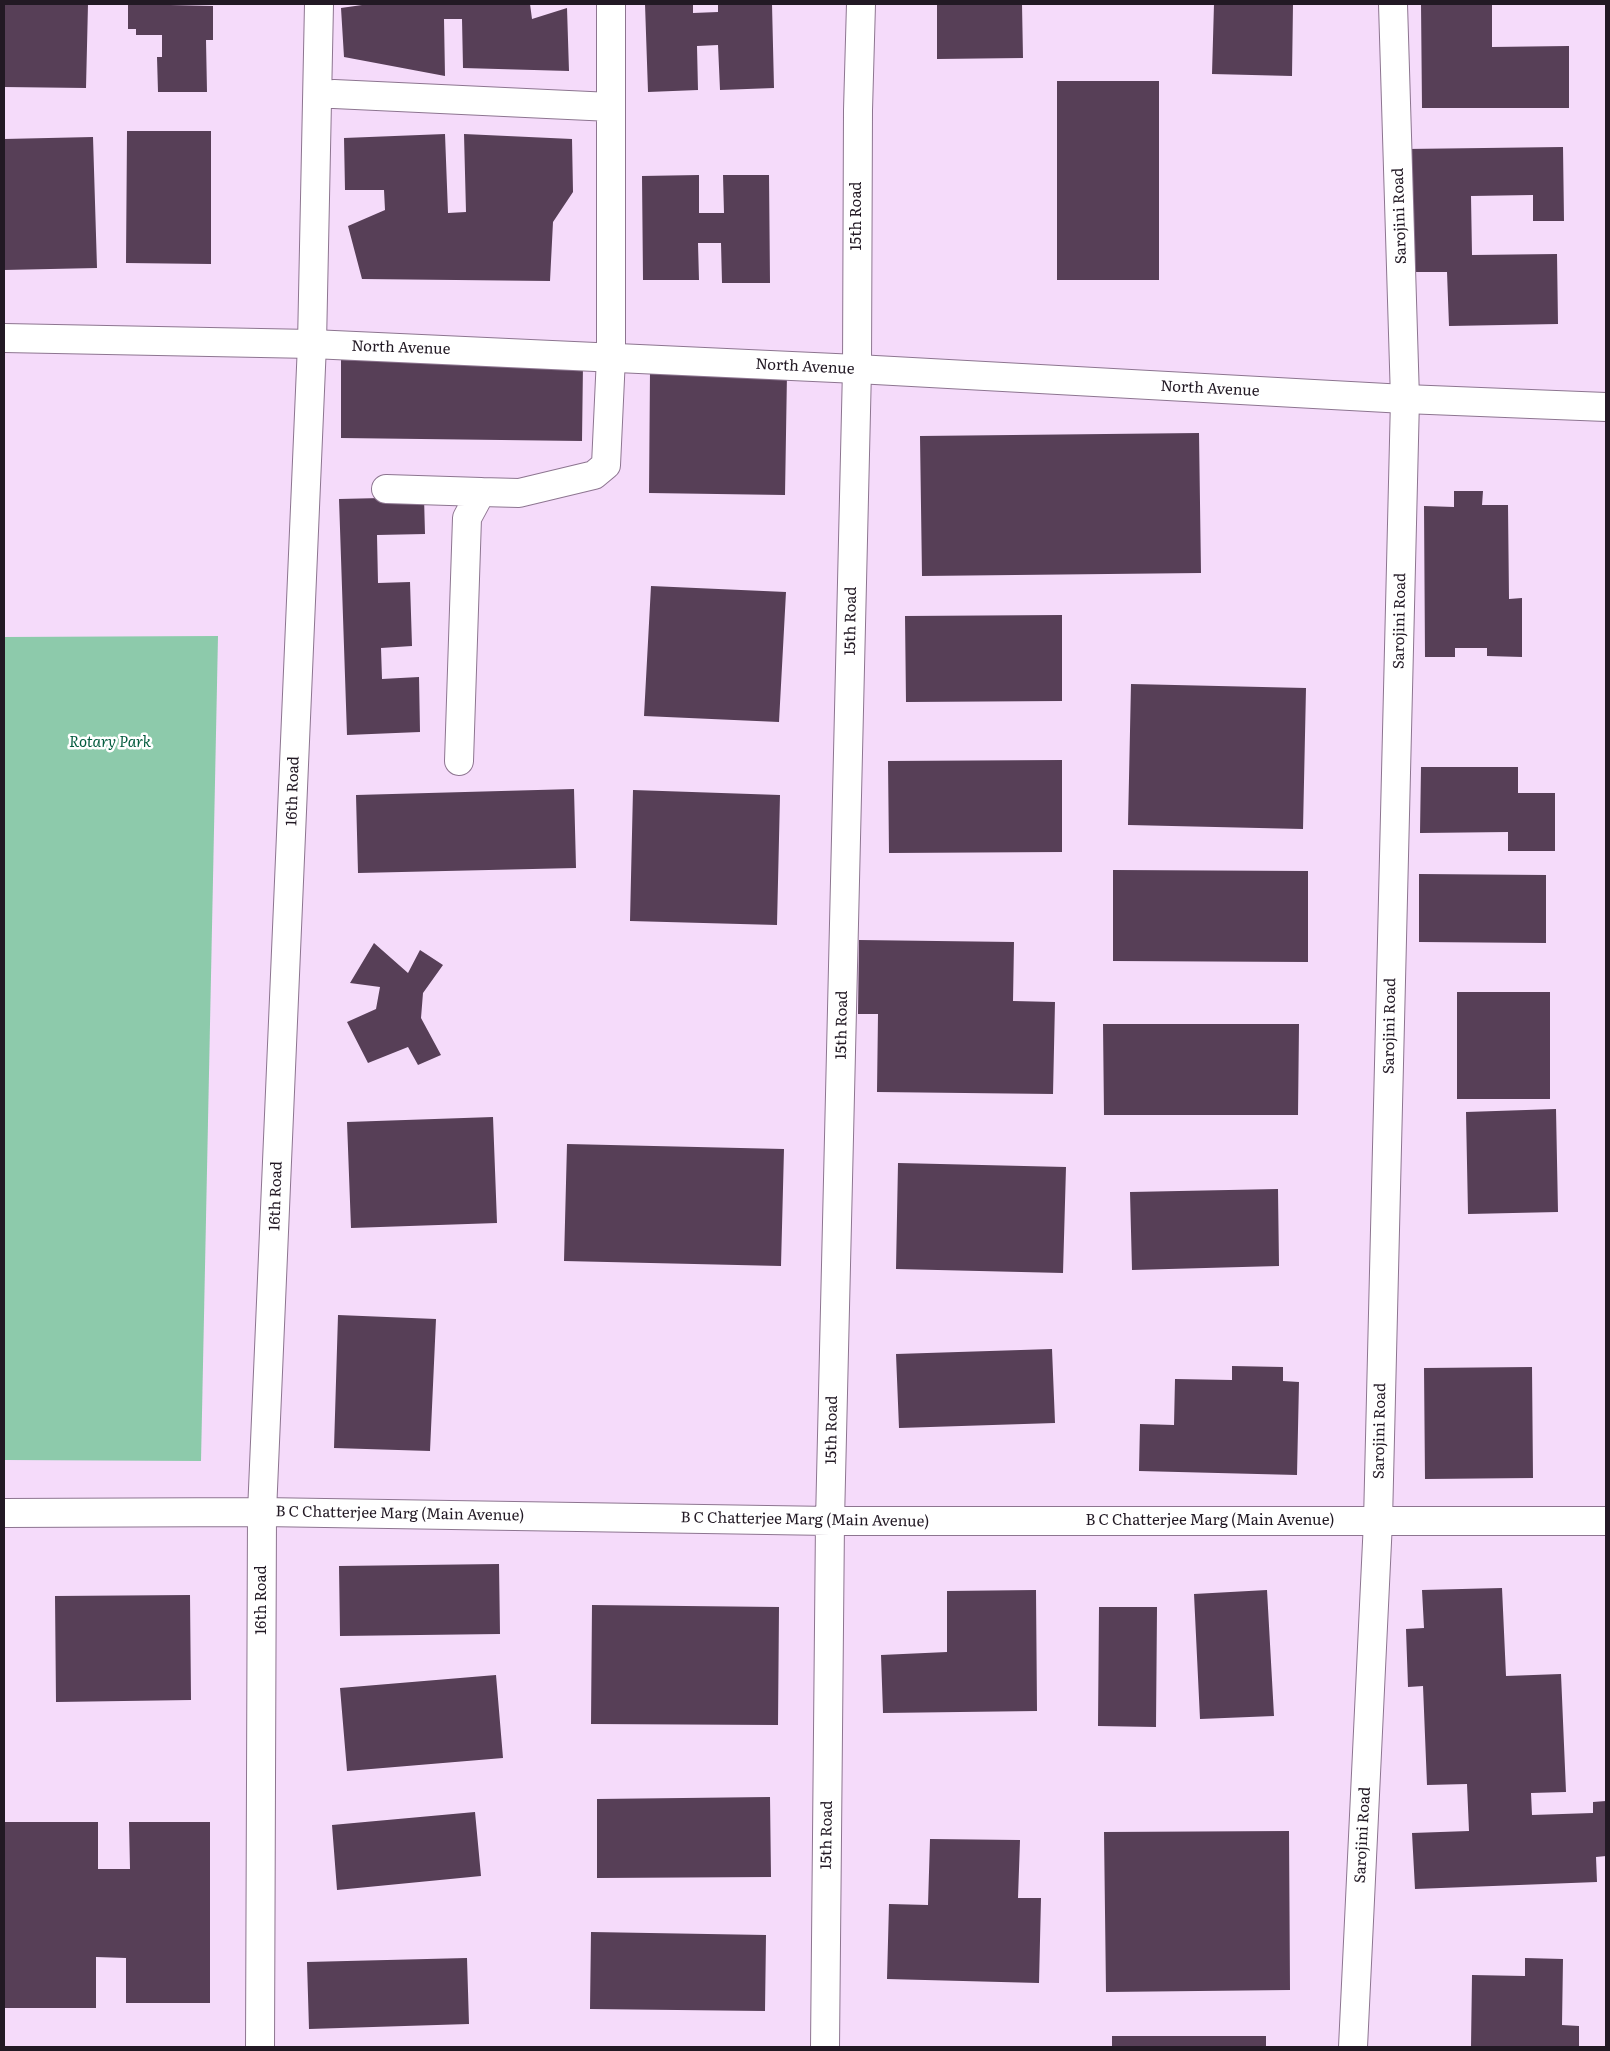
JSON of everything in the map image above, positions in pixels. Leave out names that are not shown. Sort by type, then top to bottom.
[{"type":"street","name":"16th Road","points":[[260,2047],[262,1512],[312,344],[319,4]]},
{"type":"street","points":[[386,489],[519,493],[594,475],[606,465],[611,358],[611,4]]},
{"type":"street","name":"15th Road","points":[[825,2047],[830,1521],[857,369],[858,110],[861,4]]},
{"type":"street","name":"Sarojini Road","points":[[1353,2047],[1378,1521],[1405,399],[1393,4]]},
{"type":"street","points":[[334,94],[611,107]]},
{"type":"street","name":"North Avenue","points":[[4,338],[312,344],[857,369],[1405,399],[1606,407]]},
{"type":"street","points":[[459,761],[467,518],[481,492]]},
{"type":"street","name":"B C Chatterjee Marg (Main Avenue)","points":[[4,1513],[262,1512],[830,1521],[1606,1521]]},
{"type":"green space","name":"Rotary Park","points":[[218,636],[201,1461],[4,1460],[4,637]]},
{"type":"building","points":[[5,4],[88,4],[86,88],[4,87]]},
{"type":"building","points":[[128,4],[213,6],[213,40],[206,40],[207,92],[158,92],[157,57],[162,57],[162,35],[136,35],[136,29],[128,29]]},
{"type":"building","points":[[369,4],[530,4],[532,19],[567,8],[569,71],[463,68],[462,19],[444,19],[445,76],[344,57],[341,8]]},
{"type":"building","points":[[645,4],[693,4],[693,13],[718,12],[718,4],[772,4],[774,88],[720,90],[718,45],[697,46],[698,90],[648,92]]},
{"type":"building","points":[[937,4],[1022,4],[1023,58],[937,59]]},
{"type":"building","points":[[1214,4],[1293,4],[1292,76],[1212,74]]},
{"type":"building","points":[[1421,4],[1492,4],[1492,47],[1569,46],[1569,108],[1422,108]]},
{"type":"building","points":[[1057,81],[1159,81],[1159,280],[1057,280]]},
{"type":"building","points":[[127,131],[211,131],[211,264],[126,263]]},
{"type":"building","points":[[445,134],[448,213],[466,212],[464,134],[572,139],[573,192],[553,222],[550,281],[362,279],[348,226],[385,210],[384,190],[345,190],[344,138]]},
{"type":"building","points":[[93,137],[97,268],[4,270],[4,139]]},
{"type":"building","points":[[1563,147],[1564,221],[1533,221],[1533,195],[1471,196],[1472,255],[1557,254],[1558,324],[1449,326],[1447,272],[1408,272],[1406,149]]},
{"type":"building","points":[[699,175],[699,213],[724,213],[723,175],[769,175],[770,283],[722,283],[721,243],[698,243],[699,280],[643,280],[642,176]]},
{"type":"building","points":[[341,360],[583,364],[582,441],[341,438]]},
{"type":"building","points":[[650,371],[787,373],[785,495],[649,493]]},
{"type":"building","points":[[1199,433],[1201,573],[922,576],[920,436]]},
{"type":"building","points":[[1454,491],[1483,491],[1482,505],[1508,505],[1509,599],[1522,598],[1522,657],[1487,656],[1487,648],[1455,648],[1455,657],[1425,657],[1424,506],[1454,507]]},
{"type":"building","points":[[424,497],[425,534],[377,535],[378,583],[410,582],[412,646],[381,648],[382,679],[419,677],[420,732],[347,735],[339,499]]},
{"type":"building","points":[[651,586],[786,592],[779,722],[644,716]]},
{"type":"building","points":[[1062,615],[1062,701],[906,702],[905,616]]},
{"type":"building","points":[[1131,684],[1306,688],[1303,829],[1128,825]]},
{"type":"building","points":[[1062,760],[1062,852],[889,853],[888,761]]},
{"type":"building","points":[[1421,767],[1518,767],[1518,793],[1555,793],[1555,851],[1508,851],[1508,832],[1420,833]]},
{"type":"building","points":[[574,789],[576,868],[358,873],[356,795]]},
{"type":"building","points":[[633,790],[780,795],[777,925],[630,921]]},
{"type":"building","points":[[1113,870],[1308,871],[1308,962],[1113,961]]},
{"type":"building","points":[[1419,874],[1546,875],[1546,943],[1419,942]]},
{"type":"building","points":[[859,940],[1014,942],[1013,1001],[1055,1002],[1053,1094],[877,1092],[878,1014],[858,1014]]},
{"type":"building","points":[[374,943],[408,973],[420,950],[443,965],[423,993],[421,1018],[441,1055],[418,1065],[408,1047],[368,1063],[347,1022],[376,1009],[380,987],[350,983]]},
{"type":"building","points":[[1457,992],[1550,992],[1550,1099],[1457,1099]]},
{"type":"building","points":[[1103,1024],[1299,1024],[1298,1115],[1104,1115]]},
{"type":"building","points":[[1556,1109],[1558,1212],[1468,1214],[1466,1112]]},
{"type":"building","points":[[493,1117],[497,1223],[351,1228],[347,1122]]},
{"type":"building","points":[[567,1144],[784,1149],[781,1266],[564,1261]]},
{"type":"building","points":[[898,1163],[1066,1167],[1063,1273],[896,1269]]},
{"type":"building","points":[[1278,1189],[1279,1266],[1132,1270],[1130,1192]]},
{"type":"building","points":[[338,1315],[436,1319],[430,1451],[334,1448]]},
{"type":"building","points":[[1052,1349],[1055,1423],[899,1428],[896,1354]]},
{"type":"building","points":[[1232,1366],[1283,1367],[1283,1381],[1299,1382],[1297,1475],[1139,1471],[1140,1424],[1174,1425],[1175,1379],[1232,1380]]},
{"type":"building","points":[[1532,1367],[1533,1478],[1425,1479],[1424,1368]]},
{"type":"building","points":[[499,1564],[500,1634],[340,1636],[339,1566]]},
{"type":"building","points":[[1502,1588],[1506,1676],[1561,1674],[1566,1792],[1531,1793],[1532,1815],[1593,1813],[1593,1802],[1606,1801],[1606,1856],[1596,1857],[1597,1882],[1415,1889],[1412,1833],[1469,1831],[1467,1784],[1427,1785],[1423,1686],[1408,1687],[1406,1629],[1424,1628],[1422,1590]]},
{"type":"building","points":[[1036,1590],[1037,1711],[883,1713],[881,1655],[947,1652],[947,1591]]},
{"type":"building","points":[[1267,1590],[1274,1716],[1200,1719],[1194,1594]]},
{"type":"building","points":[[190,1595],[191,1700],[56,1702],[55,1596]]},
{"type":"building","points":[[592,1605],[779,1607],[778,1725],[591,1724]]},
{"type":"building","points":[[1099,1607],[1157,1607],[1156,1727],[1098,1726]]},
{"type":"building","points":[[496,1675],[503,1758],[347,1771],[340,1688]]},
{"type":"building","points":[[770,1797],[771,1877],[597,1878],[597,1799]]},
{"type":"building","points":[[475,1812],[481,1876],[337,1890],[332,1825]]},
{"type":"building","points":[[4,1822],[98,1822],[98,1869],[130,1869],[129,1822],[210,1822],[210,2003],[126,2003],[126,1958],[96,1957],[96,2008],[4,2008]]},
{"type":"building","points":[[1289,1831],[1290,1990],[1106,1992],[1104,1832]]},
{"type":"building","points":[[930,1839],[1020,1840],[1018,1898],[1041,1898],[1039,1983],[887,1979],[889,1904],[928,1905]]},
{"type":"building","points":[[591,1932],[766,1935],[765,2011],[590,2009]]},
{"type":"building","points":[[467,1958],[469,2024],[309,2029],[307,1962]]},
{"type":"building","points":[[1525,1958],[1563,1959],[1562,2025],[1579,2026],[1579,2047],[1471,2047],[1472,1975],[1525,1976]]},
{"type":"building","points":[[1112,2036],[1266,2036],[1266,2047],[1112,2047]]}]
